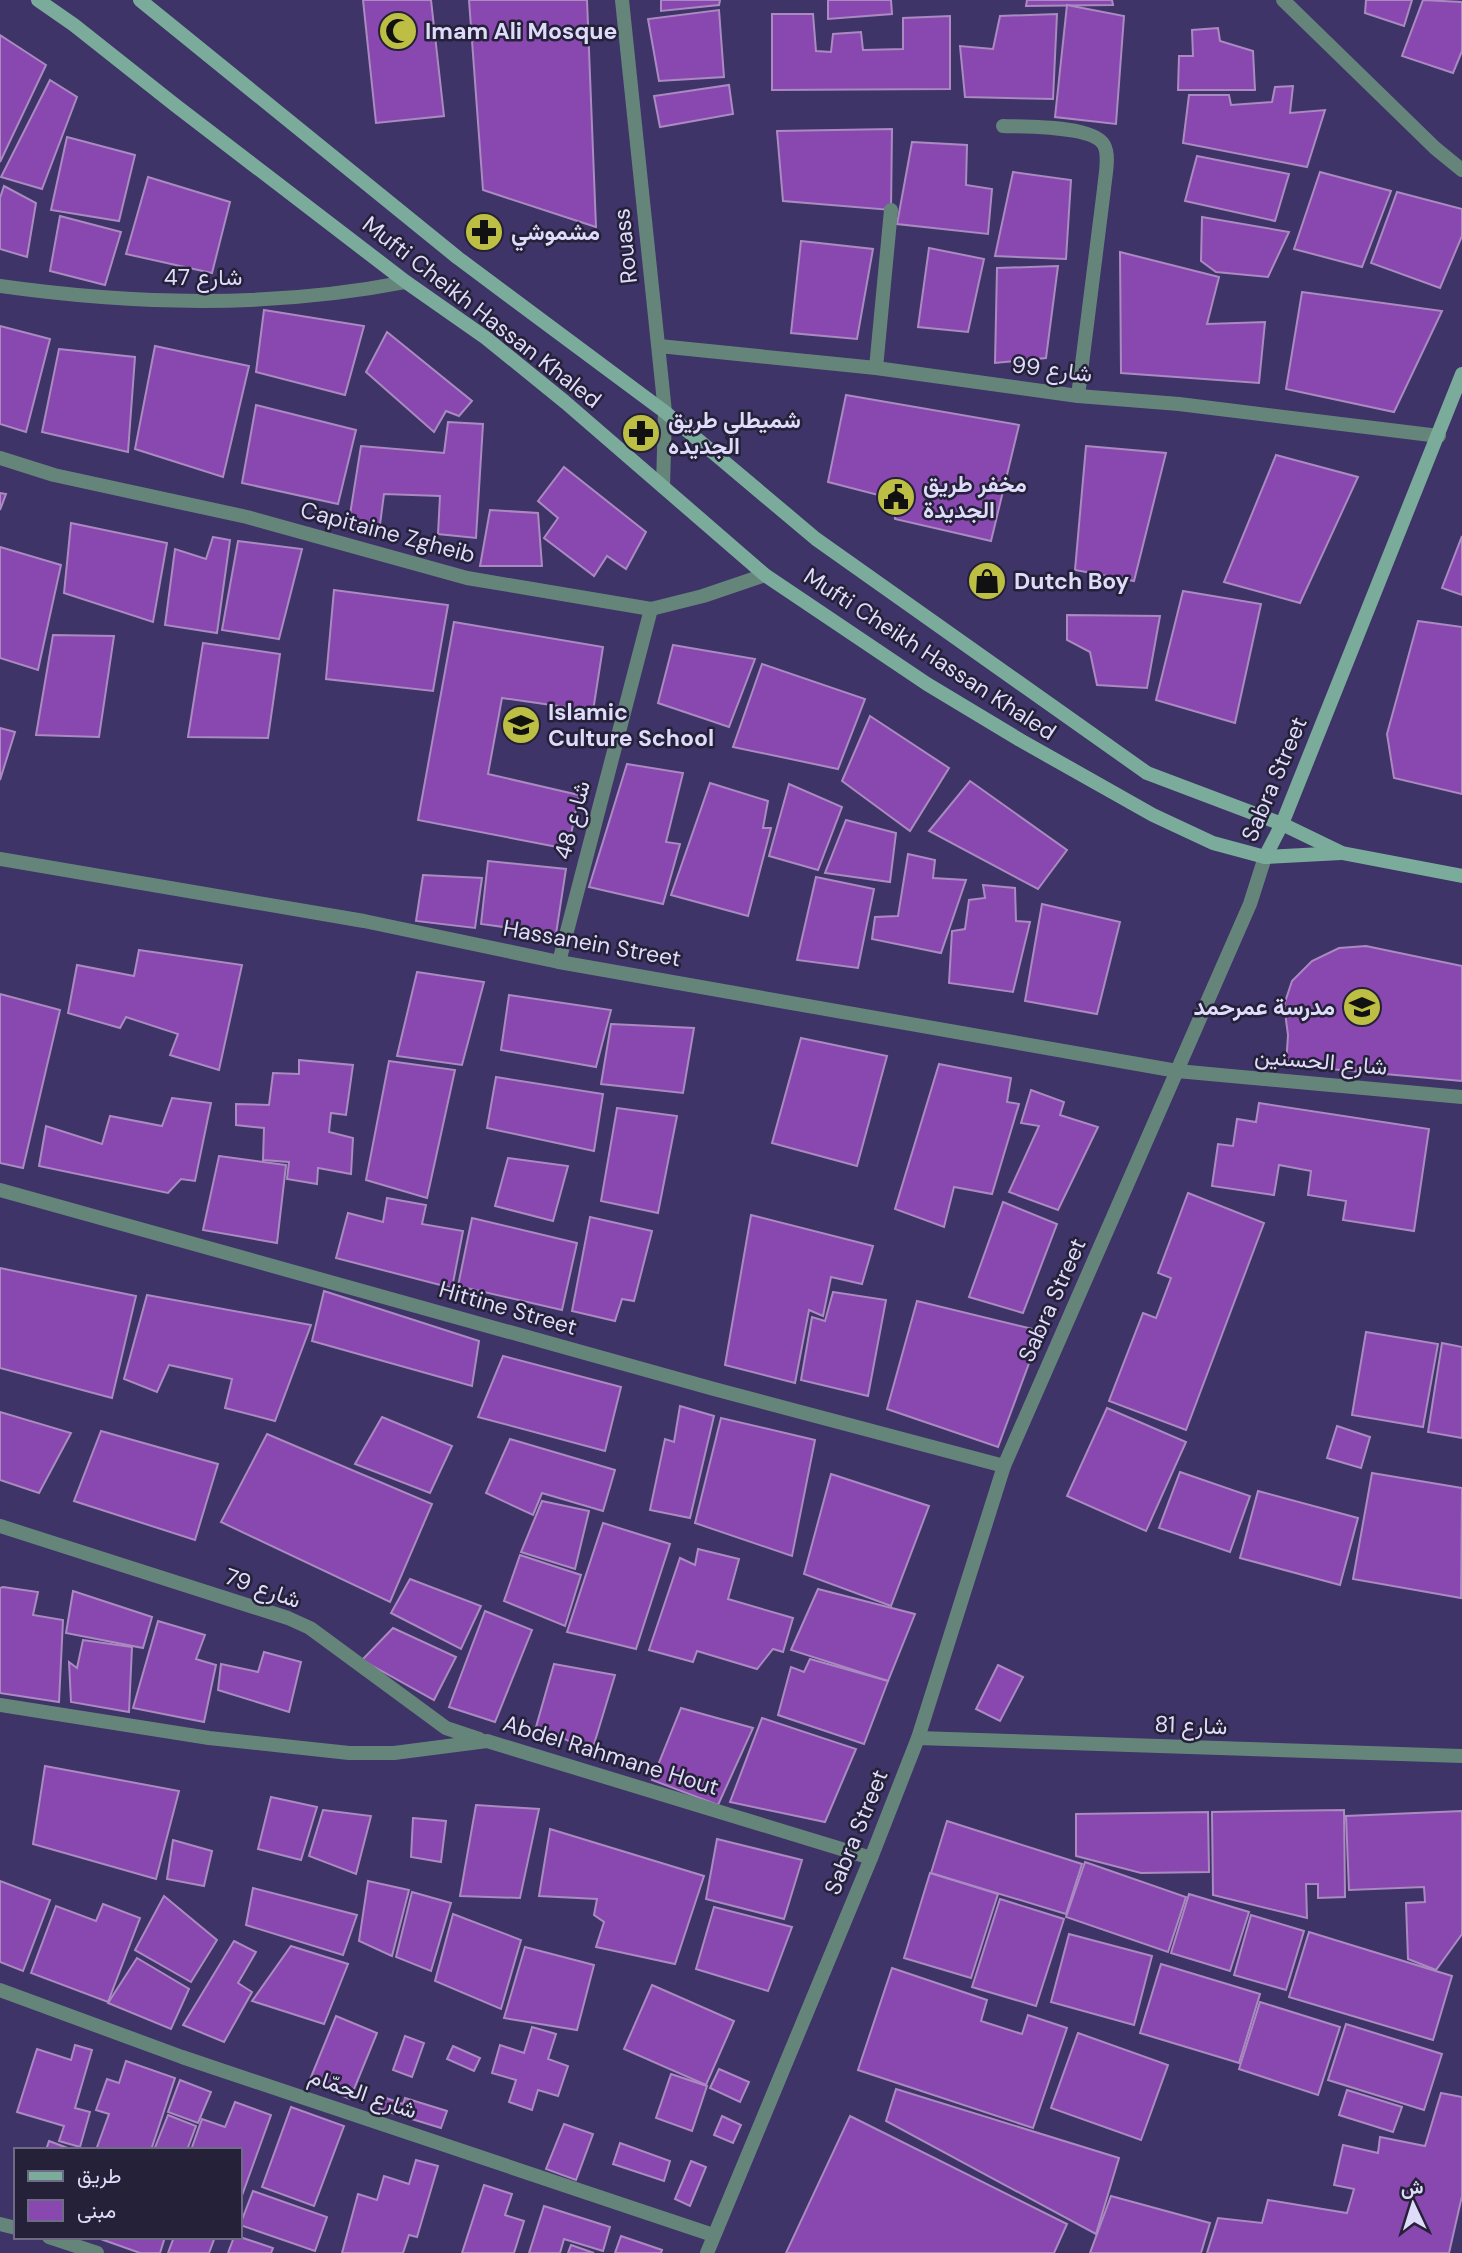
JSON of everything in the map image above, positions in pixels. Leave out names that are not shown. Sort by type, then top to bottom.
[{"type":"main road","name":"Mufti Cheikh Hassan Khaled","points":[[38,0],[407,282],[486,338],[765,575],[939,691],[1153,815],[1213,843],[1265,858],[1342,853]]},
{"type":"main road","name":"Mufti Cheikh Hassan Khaled","points":[[139,0],[458,258],[665,412],[816,539],[1147,773],[1282,824],[1342,853]]},
{"type":"main road","name":"Sabra Street","points":[[1265,858],[1282,824],[1462,374]]},
{"type":"main road","points":[[1342,853],[1462,876]]},
{"type":"street","name":"Rouass","points":[[622,0],[665,412],[663,487]]},
{"type":"street","points":[[1283,0],[1435,148],[1462,170]]},
{"type":"street","points":[[1003,126],[1041,127],[1076,132],[1098,138],[1105,146],[1104,189],[1078,396]]},
{"type":"street","points":[[876,368],[891,210]]},
{"type":"street","name":"شارع 47","points":[[0,286],[112,299],[185,301],[323,295],[407,282]]},
{"type":"street","name":"شارع 99","points":[[659,346],[876,368],[1078,396],[1180,404],[1439,436]]},
{"type":"street","name":"Capitaine Zgheib","points":[[0,458],[54,475],[247,517],[467,578],[651,609],[703,596],[765,575]]},
{"type":"street","name":"شارع 48","points":[[559,962],[651,609]]},
{"type":"street","name":"Sabra Street","points":[[707,2253],[918,1738],[1004,1466],[1250,904],[1265,858]]},
{"type":"street","name":"Hassanein Street","points":[[0,859],[364,921],[559,962],[1177,1071]]},
{"type":"street","name":"شارع الحسنين","points":[[1177,1071],[1462,1097]]},
{"type":"street","name":"Hittine Street","points":[[0,1189],[715,1389],[1004,1466]]},
{"type":"street","name":"شارع 79","points":[[0,1526],[288,1618],[310,1628],[446,1728],[466,1737],[487,1741]]},
{"type":"street","name":"Abdel Rahmane Hout","points":[[0,1705],[209,1738],[349,1753],[394,1753],[487,1741],[871,1858]]},
{"type":"street","name":"شارع 81","points":[[918,1738],[1462,1756]]},
{"type":"street","name":"شارع الحمّام","points":[[0,1990],[182,2057],[713,2235]]},
{"type":"street","points":[[55,2239],[97,2253]]},
{"type":"building","points":[[363,0],[431,0],[444,116],[376,123]]},
{"type":"building","points":[[469,0],[587,0],[596,227],[483,190]]},
{"type":"building","points":[[661,0],[720,0],[719,5],[661,11]]},
{"type":"building","points":[[828,0],[891,0],[892,14],[828,19]]},
{"type":"building","points":[[1027,0],[1112,0],[1113,5],[1026,6]]},
{"type":"building","points":[[1366,0],[1412,0],[1404,26],[1365,13]]},
{"type":"building","points":[[1423,0],[1462,2],[1462,51],[1453,73],[1402,56]]},
{"type":"building","points":[[1067,5],[1124,16],[1116,124],[1055,117]]},
{"type":"building","points":[[719,10],[724,77],[659,81],[648,19]]},
{"type":"building","points":[[772,14],[813,14],[816,51],[831,52],[833,34],[861,32],[863,50],[903,49],[903,18],[950,16],[950,89],[772,90]]},
{"type":"building","points":[[1057,14],[1053,99],[965,97],[960,46],[993,49],[1000,16]]},
{"type":"building","points":[[1218,28],[1220,41],[1253,51],[1255,90],[1178,90],[1179,56],[1193,56],[1192,30]]},
{"type":"building","points":[[0,35],[46,65],[0,162]]},
{"type":"building","points":[[50,80],[77,97],[42,189],[1,177]]},
{"type":"building","points":[[729,85],[733,114],[660,127],[654,96]]},
{"type":"building","points":[[1293,86],[1290,113],[1325,110],[1307,167],[1183,143],[1189,95],[1229,95],[1231,105],[1272,102],[1275,87]]},
{"type":"building","points":[[892,129],[891,210],[783,201],[777,131]]},
{"type":"building","points":[[67,137],[135,155],[119,221],[51,210]]},
{"type":"building","points":[[912,142],[967,145],[966,185],[992,189],[988,234],[897,224]]},
{"type":"building","points":[[1197,156],[1289,174],[1275,221],[1185,201]]},
{"type":"building","points":[[1013,172],[1071,180],[1066,259],[995,256]]},
{"type":"building","points":[[1320,172],[1391,191],[1362,267],[1294,249]]},
{"type":"building","points":[[148,177],[230,202],[212,273],[126,254]]},
{"type":"building","points":[[4,186],[36,203],[27,257],[0,249],[0,198]]},
{"type":"building","points":[[1397,192],[1462,209],[1462,236],[1440,288],[1371,263]]},
{"type":"building","points":[[60,216],[121,232],[105,285],[50,271]]},
{"type":"building","points":[[1202,217],[1289,232],[1268,277],[1216,272],[1201,261]]},
{"type":"building","points":[[801,241],[873,249],[857,339],[791,333]]},
{"type":"building","points":[[929,248],[984,259],[968,332],[918,327]]},
{"type":"building","points":[[1120,252],[1219,277],[1207,324],[1265,322],[1259,383],[1121,373]]},
{"type":"building","points":[[1058,266],[1046,358],[995,363],[997,268]]},
{"type":"building","points":[[1302,292],[1442,311],[1394,412],[1286,389]]},
{"type":"building","points":[[264,310],[364,326],[345,395],[256,372]]},
{"type":"building","points":[[0,326],[50,339],[26,432],[0,424]]},
{"type":"building","points":[[387,332],[472,401],[459,416],[446,411],[434,432],[366,372]]},
{"type":"building","points":[[155,346],[249,366],[223,477],[135,449]]},
{"type":"building","points":[[59,349],[135,357],[128,452],[42,432]]},
{"type":"building","points":[[846,395],[1019,425],[991,541],[895,519],[894,499],[828,482]]},
{"type":"building","points":[[256,405],[356,430],[338,504],[242,483]]},
{"type":"building","points":[[448,422],[483,424],[476,538],[438,534],[440,496],[384,494],[379,532],[348,527],[361,446],[444,453]]},
{"type":"building","points":[[1086,446],[1166,453],[1134,581],[1075,570]]},
{"type":"building","points":[[1276,455],[1358,477],[1300,603],[1224,582]]},
{"type":"building","points":[[564,467],[646,532],[626,569],[607,556],[594,576],[544,538],[558,518],[538,501]]},
{"type":"building","points":[[0,493],[6,494],[0,510]]},
{"type":"building","points":[[490,510],[538,513],[542,566],[480,566]]},
{"type":"building","points":[[71,523],[167,543],[153,622],[64,593]]},
{"type":"building","points":[[1462,536],[1462,595],[1442,588]]},
{"type":"building","points":[[213,537],[230,540],[217,633],[165,625],[175,549],[206,559]]},
{"type":"building","points":[[238,541],[302,549],[279,639],[222,630]]},
{"type":"building","points":[[0,547],[61,565],[38,670],[0,658]]},
{"type":"building","points":[[334,590],[448,605],[433,691],[326,679]]},
{"type":"building","points":[[1183,591],[1261,604],[1235,723],[1156,700]]},
{"type":"building","points":[[1067,615],[1160,616],[1147,688],[1097,685],[1090,652],[1067,640]]},
{"type":"building","points":[[1418,621],[1462,627],[1462,794],[1394,778],[1387,734]]},
{"type":"building","points":[[454,622],[603,647],[593,711],[502,698],[488,774],[579,795],[568,849],[418,820]]},
{"type":"building","points":[[53,635],[114,636],[99,737],[36,735]]},
{"type":"building","points":[[203,643],[280,654],[268,738],[188,737]]},
{"type":"building","points":[[673,645],[755,659],[729,727],[658,703]]},
{"type":"building","points":[[762,664],[865,699],[838,769],[733,747]]},
{"type":"building","points":[[870,716],[949,768],[910,831],[842,781]]},
{"type":"building","points":[[0,728],[15,732],[0,780]]},
{"type":"building","points":[[627,764],[683,773],[666,842],[680,844],[663,904],[589,887]]},
{"type":"building","points":[[970,781],[1067,850],[1038,889],[929,831]]},
{"type":"building","points":[[710,783],[768,801],[763,828],[771,828],[748,916],[671,895]]},
{"type":"building","points":[[789,784],[842,807],[818,870],[769,856]]},
{"type":"building","points":[[846,820],[896,833],[890,882],[825,873]]},
{"type":"building","points":[[908,854],[935,860],[933,878],[966,880],[941,953],[872,939],[875,917],[898,916]]},
{"type":"building","points":[[488,861],[566,869],[556,934],[481,924]]},
{"type":"building","points":[[423,875],[482,878],[475,928],[416,921]]},
{"type":"building","points":[[816,877],[874,889],[858,968],[797,960]]},
{"type":"building","points":[[983,885],[1015,888],[1016,921],[1030,922],[1013,992],[949,983],[952,931],[965,929],[969,900],[985,898]]},
{"type":"building","points":[[1042,904],[1120,922],[1097,1014],[1025,1001]]},
{"type":"building","points":[[1366,946],[1462,966],[1462,1081],[1286,1065],[1288,1035],[1284,1005],[1292,981],[1312,961],[1339,948]]},
{"type":"building","points":[[139,950],[242,965],[219,1070],[170,1055],[178,1034],[126,1017],[120,1028],[68,1013],[77,965],[134,976]]},
{"type":"building","points":[[417,972],[484,982],[462,1065],[397,1056]]},
{"type":"building","points":[[0,994],[60,1010],[23,1168],[0,1163]]},
{"type":"building","points":[[509,995],[611,1010],[596,1067],[501,1050]]},
{"type":"building","points":[[611,1024],[694,1028],[683,1093],[601,1084]]},
{"type":"building","points":[[801,1038],[887,1056],[857,1166],[772,1143]]},
{"type":"building","points":[[299,1060],[353,1065],[346,1115],[331,1113],[329,1132],[353,1138],[351,1174],[318,1168],[317,1184],[287,1179],[289,1162],[263,1160],[264,1128],[236,1125],[236,1104],[269,1105],[273,1073],[299,1074]]},
{"type":"building","points":[[389,1061],[455,1070],[427,1198],[366,1180]]},
{"type":"building","points":[[939,1064],[1011,1078],[1007,1102],[1019,1104],[992,1194],[954,1187],[944,1227],[895,1209]]},
{"type":"building","points":[[496,1077],[603,1094],[594,1151],[487,1128]]},
{"type":"building","points":[[1031,1090],[1064,1102],[1060,1115],[1098,1127],[1058,1210],[1009,1192],[1039,1126],[1021,1123]]},
{"type":"building","points":[[172,1098],[211,1103],[195,1181],[181,1179],[168,1193],[39,1166],[46,1126],[102,1144],[110,1116],[162,1126]]},
{"type":"building","points":[[1259,1103],[1429,1129],[1414,1231],[1343,1220],[1346,1201],[1308,1195],[1311,1171],[1279,1165],[1274,1195],[1212,1186],[1218,1144],[1233,1146],[1237,1119],[1256,1122]]},
{"type":"building","points":[[617,1108],[677,1116],[658,1213],[601,1201]]},
{"type":"building","points":[[219,1156],[286,1165],[277,1243],[203,1230]]},
{"type":"building","points":[[508,1158],[568,1166],[553,1221],[495,1206]]},
{"type":"building","points":[[1188,1193],[1264,1223],[1186,1430],[1109,1401],[1143,1313],[1156,1318],[1171,1278],[1158,1273]]},
{"type":"building","points":[[387,1198],[426,1205],[422,1224],[463,1231],[452,1288],[336,1258],[348,1213],[383,1222]]},
{"type":"building","points":[[1003,1202],[1057,1224],[1023,1313],[969,1297]]},
{"type":"building","points":[[751,1215],[873,1246],[862,1284],[831,1277],[823,1316],[809,1310],[795,1383],[725,1365]]},
{"type":"building","points":[[590,1217],[652,1231],[634,1301],[622,1299],[615,1321],[572,1311]]},
{"type":"building","points":[[472,1218],[577,1243],[562,1310],[458,1286]]},
{"type":"building","points":[[0,1268],[136,1296],[112,1398],[0,1368]]},
{"type":"building","points":[[324,1291],[479,1341],[472,1386],[312,1341]]},
{"type":"building","points":[[833,1292],[886,1300],[868,1396],[801,1380],[812,1317],[825,1321]]},
{"type":"building","points":[[147,1295],[311,1325],[275,1421],[225,1408],[232,1379],[169,1365],[157,1392],[124,1379]]},
{"type":"building","points":[[917,1301],[1041,1331],[998,1447],[887,1409]]},
{"type":"building","points":[[1366,1332],[1438,1344],[1423,1427],[1352,1415]]},
{"type":"building","points":[[1442,1343],[1462,1347],[1462,1438],[1428,1432]]},
{"type":"building","points":[[503,1356],[621,1387],[605,1451],[478,1417]]},
{"type":"building","points":[[680,1406],[714,1416],[690,1518],[650,1510],[665,1439],[674,1442]]},
{"type":"building","points":[[1107,1408],[1186,1442],[1146,1531],[1067,1496]]},
{"type":"building","points":[[0,1412],[71,1433],[39,1493],[0,1480]]},
{"type":"building","points":[[382,1417],[452,1446],[430,1493],[355,1464]]},
{"type":"building","points":[[721,1418],[815,1440],[792,1556],[695,1523]]},
{"type":"building","points":[[1337,1426],[1370,1437],[1361,1468],[1327,1458]]},
{"type":"building","points":[[101,1431],[218,1464],[195,1540],[74,1501]]},
{"type":"building","points":[[267,1434],[432,1504],[390,1602],[221,1522]]},
{"type":"building","points":[[510,1439],[615,1470],[603,1511],[542,1493],[533,1515],[486,1493]]},
{"type":"building","points":[[1180,1472],[1250,1496],[1230,1552],[1159,1528]]},
{"type":"building","points":[[1372,1473],[1462,1488],[1461,1598],[1353,1579]]},
{"type":"building","points":[[831,1474],[929,1506],[891,1606],[804,1574]]},
{"type":"building","points":[[1258,1491],[1358,1518],[1340,1585],[1240,1558]]},
{"type":"building","points":[[542,1501],[589,1511],[575,1569],[521,1552]]},
{"type":"building","points":[[603,1523],[670,1544],[636,1649],[567,1632]]},
{"type":"building","points":[[698,1549],[739,1559],[728,1599],[793,1618],[783,1652],[773,1649],[757,1669],[697,1651],[693,1662],[649,1650],[680,1558],[695,1565]]},
{"type":"building","points":[[520,1555],[581,1575],[565,1626],[504,1601]]},
{"type":"building","points":[[410,1579],[481,1606],[461,1649],[391,1613]]},
{"type":"building","points":[[0,1588],[38,1592],[33,1615],[63,1620],[59,1702],[0,1693]]},
{"type":"building","points":[[818,1589],[915,1614],[888,1681],[791,1650]]},
{"type":"building","points":[[73,1591],[152,1617],[143,1648],[66,1633]]},
{"type":"building","points":[[485,1611],[532,1630],[495,1722],[449,1707]]},
{"type":"building","points":[[158,1621],[205,1635],[196,1659],[216,1665],[204,1722],[133,1708]]},
{"type":"building","points":[[393,1628],[456,1657],[434,1700],[362,1660]]},
{"type":"building","points":[[83,1640],[132,1647],[129,1712],[71,1702],[69,1662],[77,1668]]},
{"type":"building","points":[[264,1652],[301,1662],[289,1712],[218,1690],[221,1664],[258,1672]]},
{"type":"building","points":[[810,1659],[888,1681],[864,1744],[778,1715],[791,1667],[804,1672]]},
{"type":"building","points":[[554,1664],[615,1675],[592,1751],[536,1727]]},
{"type":"building","points":[[998,1665],[1023,1677],[1000,1721],[976,1709]]},
{"type":"building","points":[[681,1708],[753,1728],[718,1805],[652,1780]]},
{"type":"building","points":[[762,1718],[856,1749],[825,1822],[730,1802]]},
{"type":"building","points":[[45,1766],[179,1791],[156,1879],[33,1844]]},
{"type":"building","points":[[271,1797],[317,1807],[301,1860],[258,1849]]},
{"type":"building","points":[[476,1805],[539,1809],[520,1898],[460,1896]]},
{"type":"building","points":[[323,1810],[371,1816],[356,1874],[309,1856]]},
{"type":"building","points":[[1344,1810],[1345,1897],[1318,1898],[1318,1884],[1306,1884],[1307,1918],[1213,1895],[1212,1812]]},
{"type":"building","points":[[1462,1811],[1462,1934],[1436,1970],[1408,1959],[1406,1903],[1425,1902],[1424,1887],[1349,1890],[1346,1816]]},
{"type":"building","points":[[1208,1812],[1209,1872],[1141,1873],[1076,1856],[1076,1814]]},
{"type":"building","points":[[413,1818],[446,1821],[441,1862],[411,1857]]},
{"type":"building","points":[[947,1821],[1082,1864],[1066,1914],[931,1873]]},
{"type":"building","points":[[550,1829],[704,1876],[675,1964],[596,1947],[604,1922],[594,1915],[597,1899],[539,1896]]},
{"type":"building","points":[[717,1839],[802,1860],[784,1919],[706,1899]]},
{"type":"building","points":[[173,1840],[212,1851],[204,1886],[167,1879]]},
{"type":"building","points":[[1085,1862],[1186,1897],[1168,1952],[1066,1917]]},
{"type":"building","points":[[930,1873],[998,1894],[971,1978],[904,1958]]},
{"type":"building","points":[[0,1881],[50,1900],[23,1971],[0,1962]]},
{"type":"building","points":[[368,1881],[409,1890],[392,1956],[359,1941]]},
{"type":"building","points":[[253,1888],[357,1915],[343,1955],[246,1925]]},
{"type":"building","points":[[412,1892],[451,1903],[431,1971],[396,1957]]},
{"type":"building","points":[[1189,1894],[1249,1912],[1230,1971],[1171,1953]]},
{"type":"building","points":[[164,1896],[217,1940],[191,1982],[135,1950]]},
{"type":"building","points":[[1000,1899],[1064,1919],[1036,2006],[972,1987]]},
{"type":"building","points":[[103,1904],[140,1918],[108,2002],[31,1973],[56,1906],[96,1921]]},
{"type":"building","points":[[714,1907],[792,1927],[768,1991],[696,1969]]},
{"type":"building","points":[[453,1914],[521,1940],[501,2009],[435,1981]]},
{"type":"building","points":[[1251,1915],[1304,1931],[1286,1990],[1234,1975]]},
{"type":"building","points":[[1309,1932],[1452,1976],[1433,2040],[1289,1997]]},
{"type":"building","points":[[1069,1934],[1152,1956],[1134,2025],[1051,2002]]},
{"type":"building","points":[[234,1941],[256,1952],[238,1983],[252,1992],[224,2042],[183,2025]]},
{"type":"building","points":[[291,1946],[348,1964],[324,2024],[252,2001]]},
{"type":"building","points":[[525,1947],[594,1965],[577,2030],[504,2018]]},
{"type":"building","points":[[137,1958],[189,1989],[171,2029],[108,2003]]},
{"type":"building","points":[[1161,1964],[1260,1994],[1239,2063],[1140,2033]]},
{"type":"building","points":[[892,1968],[987,2000],[981,2021],[1022,2034],[1028,2015],[1067,2028],[1033,2128],[858,2070]]},
{"type":"building","points":[[652,1985],[734,2021],[706,2085],[624,2049]]},
{"type":"building","points":[[1260,2002],[1340,2027],[1318,2095],[1239,2069]]},
{"type":"building","points":[[336,2016],[377,2033],[350,2099],[309,2082]]},
{"type":"building","points":[[1346,2024],[1442,2054],[1424,2110],[1328,2080]]},
{"type":"building","points":[[532,2027],[556,2034],[548,2059],[568,2066],[558,2096],[538,2090],[532,2110],[509,2102],[516,2080],[492,2073],[500,2045],[524,2053]]},
{"type":"building","points":[[1078,2033],[1168,2065],[1141,2140],[1051,2108]]},
{"type":"building","points":[[405,2036],[424,2043],[412,2077],[393,2070]]},
{"type":"building","points":[[75,2045],[92,2050],[75,2108],[90,2112],[80,2147],[59,2141],[64,2126],[17,2112],[37,2049],[71,2060]]},
{"type":"building","points":[[453,2046],[480,2058],[474,2071],[447,2059]]},
{"type":"building","points":[[126,2061],[175,2078],[152,2148],[97,2148],[109,2114],[96,2110],[107,2079],[119,2083]]},
{"type":"building","points":[[719,2069],[749,2082],[740,2102],[710,2088]]},
{"type":"building","points":[[671,2074],[707,2086],[692,2131],[656,2118]]},
{"type":"building","points":[[180,2080],[211,2092],[198,2123],[168,2112]]},
{"type":"building","points":[[896,2089],[1119,2158],[1096,2234],[886,2121]]},
{"type":"building","points":[[1347,2090],[1402,2107],[1393,2132],[1339,2115]]},
{"type":"building","points":[[1441,2093],[1462,2097],[1462,2196],[1449,2253],[1207,2253],[1218,2218],[1262,2223],[1268,2200],[1347,2213],[1354,2189],[1334,2185],[1343,2145],[1378,2153],[1380,2137],[1425,2146]]},
{"type":"building","points":[[383,2097],[403,2104],[405,2098],[447,2111],[441,2128],[379,2109]]},
{"type":"building","points":[[235,2102],[271,2115],[242,2195],[242,2148],[192,2148],[202,2119],[225,2127]]},
{"type":"building","points":[[291,2107],[344,2126],[314,2206],[262,2187]]},
{"type":"building","points":[[168,2115],[196,2126],[188,2148],[155,2148]]},
{"type":"building","points":[[722,2116],[741,2125],[733,2143],[714,2135]]},
{"type":"building","points":[[850,2116],[1067,2224],[1054,2253],[786,2253]]},
{"type":"building","points":[[564,2124],[593,2134],[576,2180],[546,2169]]},
{"type":"building","points":[[49,2141],[68,2148],[47,2148]]},
{"type":"building","points":[[620,2143],[670,2161],[664,2181],[613,2164]]},
{"type":"building","points":[[416,2160],[438,2166],[417,2237],[409,2235],[403,2253],[342,2253],[358,2194],[377,2200],[384,2176],[409,2184]]},
{"type":"building","points":[[691,2161],[706,2167],[690,2206],[675,2199]]},
{"type":"building","points":[[484,2185],[512,2194],[505,2215],[524,2221],[514,2253],[462,2253]]},
{"type":"building","points":[[253,2191],[327,2217],[315,2251],[242,2226]]},
{"type":"building","points":[[1111,2196],[1210,2223],[1201,2253],[1090,2253]]},
{"type":"building","points":[[544,2206],[610,2227],[603,2251],[564,2239],[560,2253],[529,2253]]},
{"type":"building","points":[[621,2236],[662,2250],[661,2253],[615,2253]]},
{"type":"building","points":[[242,2238],[273,2248],[271,2253],[228,2253],[233,2239]]},
{"type":"building","points":[[101,2239],[164,2239],[160,2253],[140,2253]]},
{"type":"building","points":[[173,2239],[214,2239],[209,2253],[168,2253]]},
{"type":"building","points":[[571,2245],[594,2253],[568,2253]]},
{"type":"place","name":"Imam Ali Mosque","points":[[398,31]]},
{"type":"place","name":"مشموشي","points":[[484,232]]},
{"type":"place","name":"شميطلي طريق الجديده","points":[[641,433]]},
{"type":"place","name":"مخفر طريق الجديدة","points":[[896,497]]},
{"type":"place","name":"Dutch Boy","points":[[987,581]]},
{"type":"place","name":"Islamic Culture School","points":[[521,725]]},
{"type":"place","name":"مدرسة عمرحمد","points":[[1362,1007]]}]
